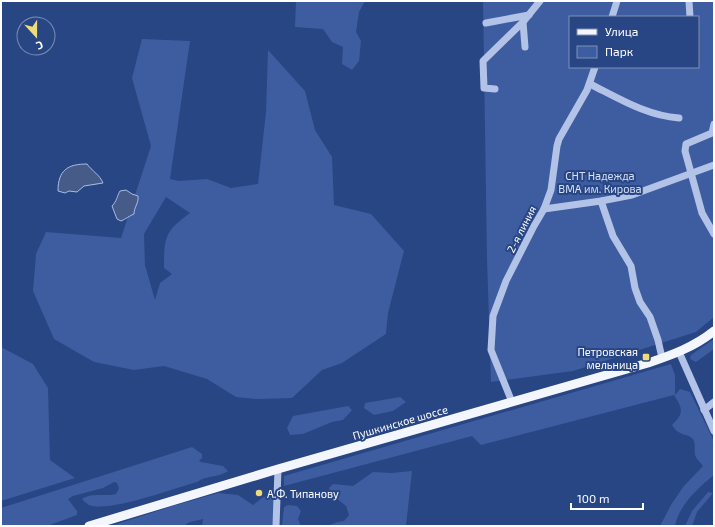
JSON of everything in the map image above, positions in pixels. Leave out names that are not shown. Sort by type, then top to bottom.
[{"type":"main road","name":"Пушкинское шоссе","points":[[89,526],[278,469],[662,358],[680,352],[694,345],[714,332]]},
{"type":"street","points":[[495,89],[484,88],[484,61],[523,22],[540,1]]},
{"type":"street","points":[[612,16],[617,1]]},
{"type":"street","points":[[689,1],[690,16]]},
{"type":"street","points":[[486,23],[529,15]]},
{"type":"street","points":[[523,22],[525,47]]},
{"type":"street","name":"2-я линия","points":[[512,402],[491,350],[493,316],[506,281],[544,209],[551,190],[559,139],[587,90],[595,68]]},
{"type":"street","points":[[590,84],[645,111],[664,117],[678,118]]},
{"type":"street","points":[[714,124],[712,133],[686,144],[685,151],[702,213],[714,234]]},
{"type":"street","points":[[544,209],[632,195],[714,165]]},
{"type":"street","points":[[601,201],[612,236],[631,266],[634,288],[640,302],[650,318],[658,340],[662,358]]},
{"type":"street","points":[[680,352],[714,431]]},
{"type":"street","points":[[704,410],[714,402]]},
{"type":"street","points":[[276,526],[278,469]]},
{"type":"green space","points":[[296,1],[365,1],[359,12],[356,32],[361,41],[359,61],[352,70],[342,64],[343,47],[332,42],[323,29],[295,27]]},
{"type":"green space","name":"СНТ Надежда ВМА им. Кирова","points":[[483,1],[714,1],[714,317],[696,332],[573,371],[491,382],[487,259]]},
{"type":"green space","points":[[142,39],[190,41],[170,179],[179,181],[207,179],[231,188],[258,184],[266,112],[268,50],[305,91],[315,130],[332,157],[334,205],[371,214],[404,251],[388,313],[386,334],[342,363],[322,370],[292,398],[257,399],[236,397],[207,379],[164,366],[134,370],[94,362],[54,339],[33,291],[36,254],[46,232],[121,238],[151,146],[132,78]],"holes":[[[166,197],[190,213],[175,225],[168,236],[165,249],[164,268],[172,274],[160,283],[155,300],[145,265],[144,234]]]},
{"type":"green space","points":[[714,339],[714,349],[696,362],[690,359],[691,355]]},
{"type":"green space","points":[[1,347],[33,364],[48,388],[50,460],[75,478],[1,501]]},
{"type":"green space","points":[[671,364],[675,375],[675,395],[680,389],[690,392],[714,441],[714,475],[696,491],[685,504],[677,518],[675,526],[660,526],[683,487],[703,466],[697,459],[693,439],[680,433],[672,425],[679,417],[681,411],[674,395],[481,445],[472,436],[284,486],[284,476]]},
{"type":"green space","points":[[400,397],[406,402],[393,411],[374,415],[364,408],[365,403]]},
{"type":"green space","points":[[348,406],[352,410],[343,420],[332,422],[303,434],[290,435],[287,428],[293,416]]},
{"type":"green space","points":[[192,447],[202,454],[202,458],[199,461],[223,466],[228,471],[220,475],[205,478],[197,482],[158,494],[111,506],[98,507],[89,505],[82,499],[94,495],[116,494],[119,488],[117,483],[114,482],[103,488],[73,496],[68,499],[77,511],[77,515],[47,526],[1,526],[1,508]]},
{"type":"green space","points":[[412,471],[406,526],[327,526],[344,521],[349,515],[346,506],[331,494],[329,488],[333,484],[353,486],[373,472],[392,473]]},
{"type":"green space","points":[[708,492],[713,493],[697,512],[692,526],[685,526],[692,511]]},
{"type":"green space","points":[[218,493],[238,495],[253,505],[262,498],[271,494],[277,502],[274,526],[202,526],[203,519],[190,522],[183,526],[111,526],[173,506]]},
{"type":"green space","points":[[288,505],[297,506],[301,511],[298,519],[301,526],[282,526],[284,507]]},
{"type":"shaded area","points":[[87,164],[103,183],[84,186],[77,192],[69,191],[65,193],[58,191],[60,178],[65,170],[74,165]]},
{"type":"shaded area","points":[[126,190],[138,196],[138,201],[134,214],[121,221],[117,219],[112,206],[120,191]]},
{"type":"place","name":"Петровская мельница","points":[[646,357]]},
{"type":"place","name":"А.Ф. Типанову","points":[[259,493]]}]
